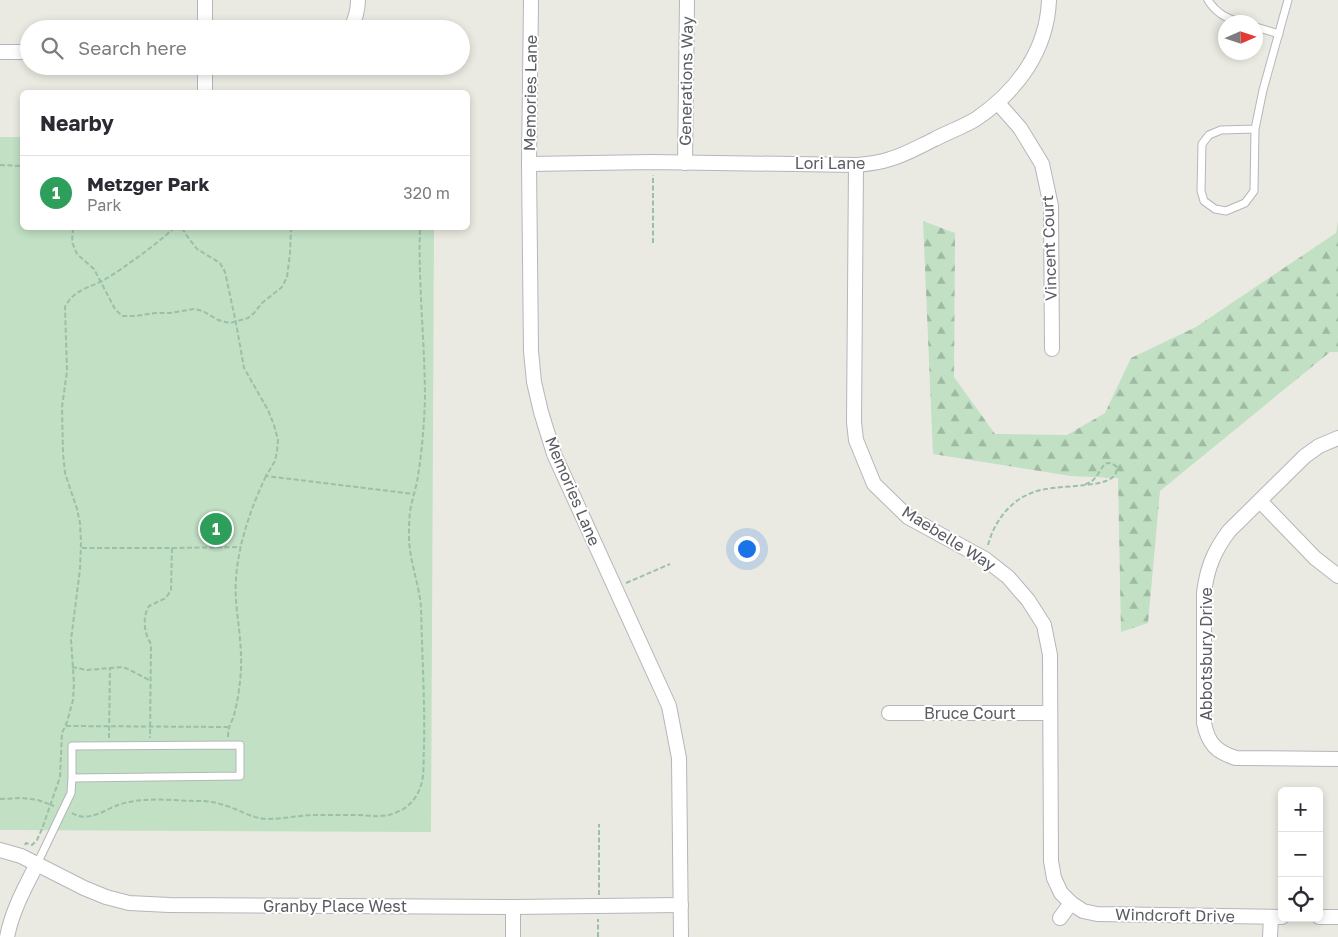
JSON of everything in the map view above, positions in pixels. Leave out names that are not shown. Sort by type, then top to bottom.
[{"type":"street","points":[[205,0],[205,20]]},
{"type":"street","points":[[354,20],[358,0]]},
{"type":"street","name":"Memories Lane","points":[[531,0],[529,164],[531,351],[534,382],[554,454],[669,706],[679,758],[680,937]]},
{"type":"street","name":"Generations Way","points":[[685,163],[687,0]]},
{"type":"street","name":"Lori Lane","points":[[529,164],[652,162],[856,165],[872,164],[891,159],[974,120],[998,102],[1018,81],[1035,54],[1045,24],[1049,0]]},
{"type":"street","points":[[0,52],[20,52]]},
{"type":"street","points":[[205,75],[205,90]]},
{"type":"street","name":"Vincent Court","points":[[998,102],[1020,128],[1042,164],[1051,206],[1052,349]]},
{"type":"street","name":"Maebelle Way","points":[[856,165],[854,422],[856,440],[874,484],[908,517],[985,558],[1008,577],[1028,600],[1044,625],[1050,656],[1051,861],[1054,878],[1061,893],[1071,903]]},
{"type":"street","name":"Abbotsbury Drive","points":[[1338,438],[1319,446],[1305,456],[1229,531],[1212,560],[1206,577],[1204,593],[1204,723],[1206,734],[1211,743],[1225,755],[1240,759],[1338,759]]},
{"type":"street","points":[[1260,501],[1324,567],[1338,576]]},
{"type":"street","name":"Bruce Court","points":[[889,713],[1050,713]]},
{"type":"street","name":"Granby Place West","points":[[0,850],[21,856],[84,888],[106,897],[129,903],[513,907],[681,905]]},
{"type":"street","points":[[7,937],[16,908],[37,864]]},
{"type":"street","points":[[1060,918],[1071,903]]},
{"type":"street","name":"Windcroft Drive","points":[[1071,903],[1083,911],[1097,914],[1276,917]]},
{"type":"street","points":[[513,907],[513,937]]},
{"type":"street","points":[[1270,937],[1276,917]]},
{"type":"street","points":[[1323,917],[1338,917]]},
{"type":"lane","points":[[1208,0],[1222,15]]},
{"type":"lane","points":[[1256,129],[1221,130],[1208,135],[1202,144],[1201,192],[1204,201],[1215,209],[1226,211],[1245,203],[1254,191],[1256,129],[1263,90],[1288,0]]},
{"type":"lane","points":[[1263,29],[1279,34]]},
{"type":"lane","points":[[37,864],[71,793],[72,746],[240,745],[240,776],[72,778]]},
{"type":"path","points":[[0,165],[20,166]]},
{"type":"path","points":[[653,243],[654,175]]},
{"type":"path","points":[[72,230],[72,242],[77,254],[94,269],[115,309],[122,316],[136,316],[156,312],[170,314],[194,309],[203,311],[218,320],[230,323],[248,318],[262,303],[282,287],[287,277],[291,230]]},
{"type":"path","points":[[25,847],[26,843],[32,845],[37,840],[60,778],[62,733],[73,700],[74,683],[71,640],[81,548],[80,523],[65,473],[63,453],[62,407],[67,371],[65,308],[68,301],[80,290],[101,281],[128,264],[172,230]]},
{"type":"path","points":[[183,230],[197,249],[220,264],[224,272],[236,322],[244,368],[268,410],[278,440],[278,451],[275,461],[257,496],[236,566],[236,600],[241,645],[241,670],[234,717],[228,727],[228,745]]},
{"type":"path","points":[[0,799],[38,800],[76,816],[87,817],[118,805],[145,800],[210,801],[256,818],[267,819],[309,816],[382,816],[398,812],[412,803],[420,787],[423,768],[424,733],[420,594],[409,538],[410,519],[420,462],[425,376],[419,253],[420,230]]},
{"type":"path","points":[[987,550],[991,533],[998,520],[1020,499],[1033,492],[1051,488],[1100,483],[1113,477],[1117,472],[1117,467],[1109,463],[1104,464],[1092,481],[1083,484]]},
{"type":"path","points":[[266,476],[414,494]]},
{"type":"path","points":[[81,548],[241,548]]},
{"type":"path","points":[[150,745],[151,644],[147,637],[145,616],[149,606],[170,594],[172,586],[172,548]]},
{"type":"path","points":[[629,582],[670,564]]},
{"type":"path","points":[[72,667],[87,670],[122,667],[151,681]]},
{"type":"path","points":[[110,667],[110,745]]},
{"type":"path","points":[[65,726],[228,727]]},
{"type":"path","points":[[598,901],[599,824]]},
{"type":"path","points":[[598,920],[598,937]]},
{"type":"green space","points":[[0,137],[20,137],[20,230],[434,230],[431,832],[0,830]]},
{"type":"green space","points":[[923,221],[955,233],[954,377],[995,434],[1067,435],[1105,413],[1131,358],[1196,327],[1336,233],[1338,222],[1338,352],[1330,352],[1160,491],[1148,623],[1121,632],[1118,478],[1071,476],[933,454]]},
{"type":"place","name":"Metzger Park","points":[[216,529]]}]
